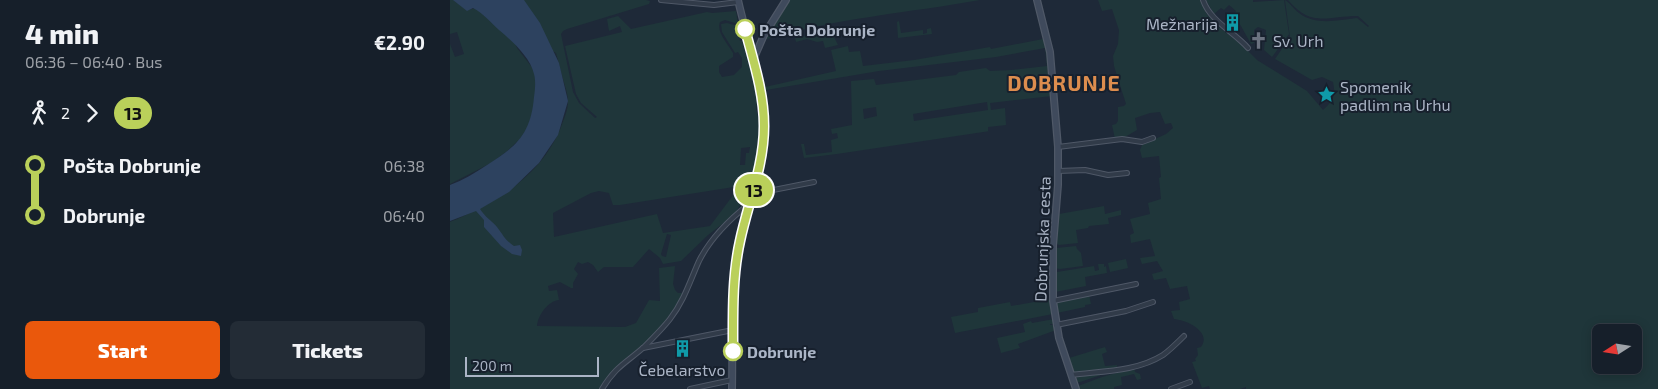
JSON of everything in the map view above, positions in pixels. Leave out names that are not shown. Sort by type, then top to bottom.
[{"type":"street","points":[[661,0],[714,5],[738,1],[762,99],[764,126],[759,168],[736,264],[732,389]]},
{"type":"street","points":[[753,60],[764,34],[786,0]]},
{"type":"street","name":"Dobrunjska cesta","points":[[1037,0],[1050,52],[1058,147],[1053,246],[1053,301],[1056,325],[1076,389]]},
{"type":"street","points":[[1203,0],[1208,11],[1238,36],[1248,48]]},
{"type":"street","points":[[1058,147],[1122,138],[1142,142],[1153,138]]},
{"type":"street","points":[[1058,171],[1085,170],[1108,175],[1127,173]]},
{"type":"street","points":[[753,194],[814,182]]},
{"type":"street","points":[[602,389],[615,370],[643,348],[675,312],[687,291],[700,260],[711,243],[732,218],[750,204]]},
{"type":"street","points":[[1053,301],[1136,284]]},
{"type":"street","points":[[1056,325],[1126,311],[1153,302]]},
{"type":"street","points":[[643,348],[733,330]]},
{"type":"street","points":[[1071,375],[1120,370],[1146,363],[1167,352],[1184,336]]},
{"type":"street","points":[[690,389],[732,380]]},
{"type":"street","points":[[1171,389],[1190,382]]},
{"type":"green space","points":[[450,0],[454,0],[467,10],[476,8],[515,43],[534,70],[537,99],[528,127],[520,139],[491,163],[450,184],[450,44],[455,57],[464,54],[457,32],[450,34]]},
{"type":"green space","points":[[519,0],[650,1],[649,4],[567,29],[561,34],[573,92],[579,103],[595,118],[597,117],[581,103],[576,94],[565,46],[622,32],[620,26],[609,31],[607,19],[618,16],[631,29],[707,12],[736,11],[738,24],[725,20],[720,22],[721,34],[733,53],[733,57],[719,66],[719,72],[722,77],[734,75],[742,67],[742,58],[738,52],[735,53],[722,32],[721,24],[727,23],[738,26],[740,41],[742,41],[758,96],[756,109],[760,123],[758,156],[747,194],[734,215],[708,235],[681,261],[663,264],[660,258],[649,249],[633,267],[604,267],[598,272],[588,262],[582,264],[578,262],[574,269],[578,274],[573,283],[573,288],[560,282],[548,286],[549,291],[557,290],[559,300],[551,303],[544,309],[539,317],[537,326],[625,327],[636,323],[649,300],[660,301],[659,268],[675,266],[673,284],[675,290],[678,293],[685,293],[660,329],[615,371],[601,389],[450,389],[450,222],[484,206],[515,186],[542,160],[552,145],[565,118],[568,102],[556,53],[551,50]],"holes":[[[750,147],[749,153],[746,153],[745,165],[740,165],[741,148]],[[740,186],[710,226],[663,233],[657,214],[554,237],[553,213],[591,193],[599,191],[609,193],[613,205]],[[667,234],[671,235],[666,257],[661,254]]]},
{"type":"green space","points":[[789,0],[980,0],[818,26],[764,40]]},
{"type":"green space","points":[[1098,0],[1201,0],[1206,13],[1216,25],[1241,44],[1257,60],[1307,91],[1323,110],[1333,98],[1333,82],[1322,77],[1312,80],[1275,59],[1290,37],[1285,0],[1299,13],[1313,20],[1335,21],[1357,18],[1368,27],[1358,16],[1312,17],[1297,9],[1288,0],[1658,0],[1658,389],[1246,389],[1246,387],[1240,389],[1210,389],[1209,386],[1202,388],[1192,362],[1196,361],[1195,359],[1198,355],[1197,348],[1201,347],[1204,342],[1203,336],[1191,324],[1174,319],[1171,311],[1180,310],[1179,302],[1190,299],[1187,286],[1170,289],[1166,278],[1154,280],[1152,274],[1163,271],[1157,261],[1142,264],[1140,258],[1155,256],[1150,239],[1131,243],[1130,235],[1134,233],[1130,219],[1150,214],[1148,203],[1161,199],[1159,156],[1142,158],[1140,150],[1142,145],[1166,134],[1173,128],[1171,123],[1165,124],[1160,112],[1150,113],[1135,118],[1137,130],[1125,137],[1115,139],[1112,125],[1118,121],[1118,107],[1126,104],[1114,66],[1113,56],[1118,44],[1119,30],[1112,9],[1102,11]]},
{"type":"green space","points":[[1206,0],[1253,0],[1253,2],[1284,0],[1289,34],[1272,57],[1264,50],[1266,30],[1258,27],[1254,30],[1254,43],[1251,44],[1241,26],[1233,17],[1236,11],[1229,5],[1224,10],[1221,8],[1214,14]]},
{"type":"green space","points":[[899,21],[901,33],[923,30],[923,34],[927,33],[927,29],[931,28],[932,34],[898,38],[897,22]]},
{"type":"green space","points":[[1039,22],[1042,24],[1049,56],[1052,96],[990,103],[991,110],[1005,108],[1006,125],[988,127],[988,131],[990,131],[804,158],[801,144],[804,144],[806,155],[832,152],[831,140],[838,138],[837,133],[832,134],[831,129],[852,125],[851,81],[874,79],[876,85],[956,75],[959,72],[986,68],[990,71],[1047,66],[1045,48],[996,57],[879,71],[766,90],[767,95],[765,96],[759,71],[761,71],[765,87],[836,71],[831,50],[848,46],[849,52],[860,51],[863,66],[914,60],[990,47],[991,49],[1043,39]],"holes":[[[987,102],[988,110],[914,121],[913,114]],[[876,107],[877,116],[864,119],[863,109]]]},
{"type":"green space","points":[[831,31],[838,45],[825,48],[823,41],[817,42],[807,39],[796,42],[795,38]]},
{"type":"green space","points":[[1104,206],[1105,214],[1121,210],[1121,215],[1108,218],[1109,224],[1089,226],[1088,228],[1076,230],[1078,243],[1059,245],[1056,243],[1059,214]]},
{"type":"green space","points":[[1076,246],[1081,253],[1083,266],[1054,268],[1056,248]]},
{"type":"green space","points":[[1126,259],[1128,268],[1110,272],[1108,263]]},
{"type":"green space","points":[[1098,264],[1106,266],[1107,273],[1085,277],[1086,286],[1055,292],[1054,274],[1057,272],[1094,266],[1095,271],[1099,270]]},
{"type":"green space","points":[[1089,295],[1091,304],[1057,313],[1057,302]]},
{"type":"green space","points":[[1051,299],[1053,314],[955,333],[951,317],[978,312],[978,308],[1010,302],[1011,306]]},
{"type":"green space","points":[[1054,319],[1055,324],[1050,325],[1055,325],[1056,330],[1018,344],[1020,348],[1001,353],[997,338],[1025,332],[1023,324],[1031,321],[1032,323]]},
{"type":"green space","points":[[1105,347],[1107,352],[1102,354],[1105,366],[1117,365],[1117,368],[1073,372],[1069,358]]},
{"type":"green space","points":[[1134,368],[1135,372],[1140,374],[1141,379],[1137,380],[1134,374],[1121,377],[1122,385],[1114,387],[1114,389],[1078,389],[1078,386],[1102,377]]},
{"type":"green space","points":[[1110,372],[1080,382],[1076,383],[1077,376]]},
{"type":"water","points":[[453,0],[524,0],[540,23],[559,63],[568,101],[558,135],[539,163],[509,192],[480,209],[508,241],[514,246],[520,245],[522,250],[521,256],[512,254],[501,246],[484,227],[484,220],[476,211],[450,221],[450,185],[469,176],[514,145],[529,121],[535,86],[532,68],[515,44],[473,8],[467,11]]},
{"type":"bus line","name":"13","points":[[733,351],[736,259],[744,221],[759,168],[764,126],[760,87],[745,29]]},
{"type":"place","name":"Mežnarija","points":[[1232,23]]},
{"type":"place","name":"Pošta Dobrunje","points":[[745,29]]},
{"type":"place","name":"Sv. Urh","points":[[1259,40]]},
{"type":"place","name":"Spomenik padlim na Urhu","points":[[1326,95]]},
{"type":"place","name":"Čebelarstvo","points":[[682,348]]},
{"type":"place","name":"Dobrunje","points":[[733,351]]},
{"type":"district","name":"DOBRUNJE","points":[[1064,82]]}]
